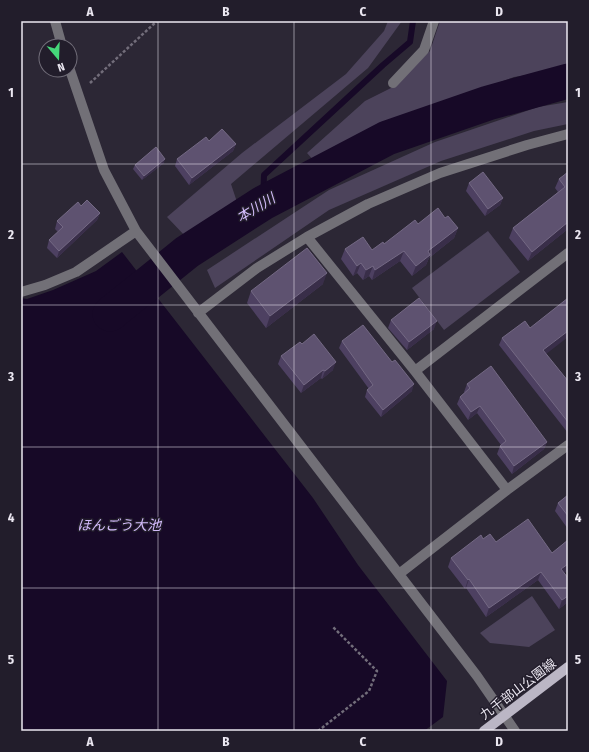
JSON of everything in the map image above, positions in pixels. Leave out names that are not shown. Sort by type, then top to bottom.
[{"type":"main road","name":"九千部山公園線","points":[[484,731],[568,667]]},
{"type":"street","points":[[55,21],[60,38]]},
{"type":"street","points":[[393,83],[424,50],[434,21]]},
{"type":"street","points":[[72,78],[104,170],[136,231],[477,676],[515,731]]},
{"type":"street","points":[[198,312],[257,268],[307,237],[368,204],[440,173],[527,145],[568,134]]},
{"type":"street","points":[[21,292],[45,285],[76,272],[136,231]]},
{"type":"street","points":[[307,237],[507,490]]},
{"type":"street","points":[[415,372],[568,253]]},
{"type":"street","points":[[399,574],[507,490],[568,445]]},
{"type":"path","points":[[77,95],[157,21]]},
{"type":"path","points":[[318,731],[369,691],[377,671],[332,626]]},
{"type":"shaded area","points":[[388,21],[402,21],[368,68],[231,184],[237,202],[186,237],[167,217],[242,153],[346,74],[384,31]]},
{"type":"shaded area","points":[[440,21],[568,21],[568,69],[514,77],[390,123],[315,162],[307,153],[365,101],[393,87],[430,51]]},
{"type":"shaded area","points":[[568,102],[568,124],[534,131],[441,161],[329,210],[215,288],[207,270],[329,190],[435,142],[538,107]]},
{"type":"shaded area","points":[[488,231],[520,272],[444,330],[412,288]]},
{"type":"shaded area","points":[[532,596],[555,630],[529,647],[490,643],[480,633]]},
{"type":"water","name":"ほんごう大池","points":[[122,252],[313,498],[358,565],[447,681],[443,717],[424,731],[21,731],[21,298],[27,299],[53,290],[96,271]]},
{"type":"building","points":[[222,129],[236,144],[192,178],[177,159],[206,137],[209,141]]},
{"type":"building","points":[[156,147],[165,159],[144,176],[135,165]]},
{"type":"building","points":[[483,172],[503,198],[488,209],[469,183]]},
{"type":"building","points":[[568,172],[568,222],[532,252],[513,228],[565,187],[559,179]]},
{"type":"building","points":[[87,200],[100,213],[59,251],[49,240],[63,227],[57,221],[78,202],[81,206]]},
{"type":"building","points":[[438,208],[445,218],[448,216],[458,228],[428,251],[430,255],[416,266],[404,251],[375,270],[373,266],[366,270],[361,263],[357,266],[345,249],[363,237],[372,250],[383,242],[384,244],[415,220],[418,224]]},
{"type":"building","points":[[307,248],[327,273],[270,316],[251,291]]},
{"type":"building","points":[[419,298],[437,321],[409,342],[391,320]]},
{"type":"building","points":[[568,298],[568,331],[543,350],[568,381],[568,422],[502,338],[525,321],[530,328]]},
{"type":"building","points":[[363,325],[392,362],[395,360],[414,384],[383,410],[367,390],[373,385],[342,341]]},
{"type":"building","points":[[314,334],[336,362],[304,385],[281,356],[300,342],[302,344]]},
{"type":"building","points":[[491,366],[547,442],[514,466],[500,446],[506,441],[480,406],[471,412],[460,397],[470,388],[467,384]]},
{"type":"building","points":[[568,495],[568,516],[558,503]]},
{"type":"building","points":[[528,519],[552,553],[568,540],[568,564],[561,569],[568,578],[568,596],[562,600],[541,572],[489,608],[469,579],[468,580],[451,558],[481,535],[483,539],[490,534],[496,542]]},
{"type":"waterway","points":[[263,203],[264,175],[410,42],[413,21]]},
{"type":"waterway","name":"本川川","points":[[110,314],[187,252],[263,203],[387,138],[488,103],[568,81]]}]
